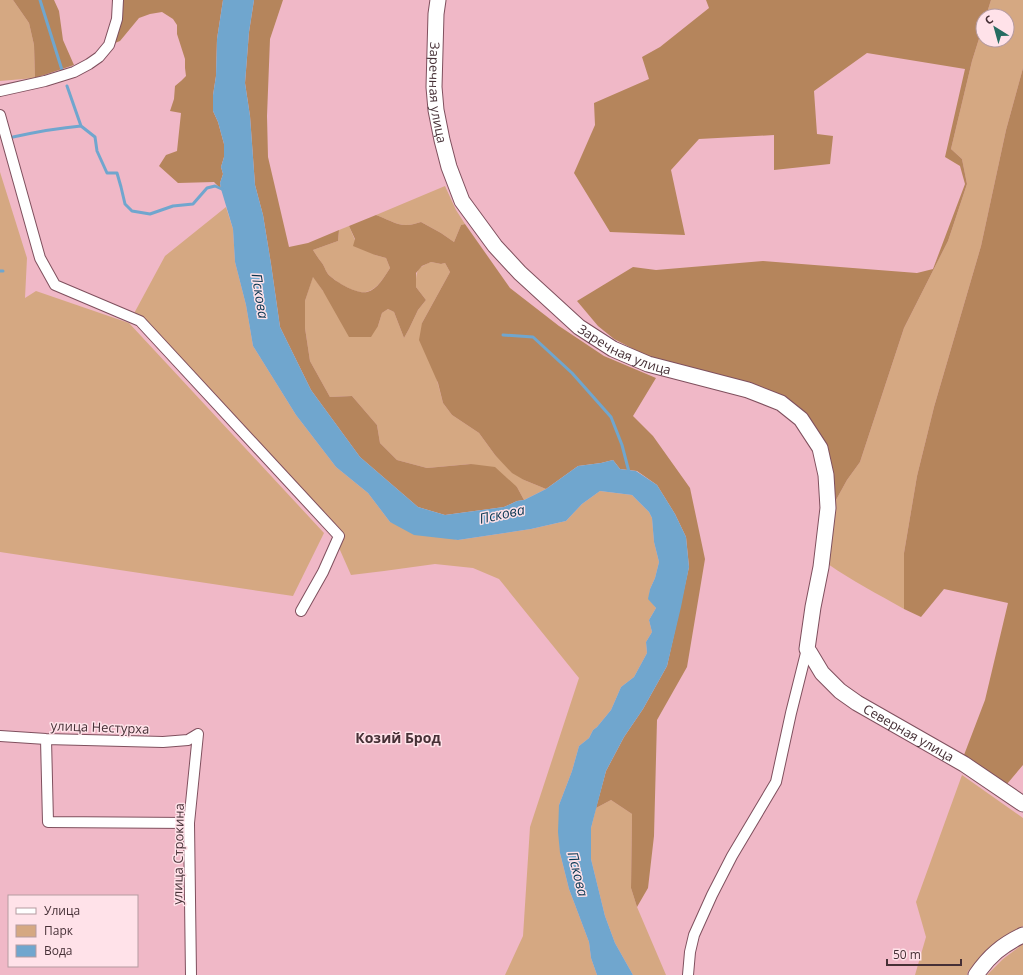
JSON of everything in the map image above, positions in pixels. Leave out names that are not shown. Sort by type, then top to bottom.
[{"type":"street","points":[[0,91],[45,81],[74,72],[99,57],[109,45],[117,19],[118,0]]},
{"type":"street","name":"Заречная улица","points":[[438,0],[436,14],[434,87],[436,110],[448,167],[462,200],[495,246],[520,273],[579,327],[613,349],[648,364],[748,390],[781,403],[800,419],[820,448],[826,475],[828,508],[821,567],[807,649]]},
{"type":"street","points":[[0,115],[40,258],[55,285],[140,321],[340,536],[323,572],[301,611]]},
{"type":"street","points":[[688,975],[690,952],[694,935],[712,895],[732,856],[776,782],[791,712],[807,649]]},
{"type":"street","name":"Северная улица","points":[[807,649],[822,673],[840,691],[857,704],[964,764],[1023,804]]},
{"type":"street","name":"улица Нестурха","points":[[0,736],[46,739],[163,742],[188,740],[198,734]]},
{"type":"street","name":"улица Строкина","points":[[191,975],[189,823],[198,734]]},
{"type":"street","points":[[46,739],[48,822],[189,823]]},
{"type":"street","points":[[976,975],[984,963],[999,948],[1023,935]]},
{"type":"green space","points":[[0,0],[13,0],[29,23],[34,45],[35,78],[0,81]]},
{"type":"green space","points":[[991,0],[1023,0],[1023,68],[1006,130],[981,246],[934,407],[917,476],[904,553],[904,609],[856,582],[828,564],[836,500],[847,480],[860,462],[904,328],[948,241],[967,184],[962,159],[951,149],[976,48],[1015,48],[1015,8],[988,8]]},
{"type":"green space","points":[[0,172],[27,258],[25,298],[36,291],[129,323],[324,533],[293,596],[0,552]]},
{"type":"green space","points":[[445,186],[456,210],[465,224],[461,225],[454,242],[421,222],[411,225],[403,225],[376,215]]},
{"type":"green space","points":[[226,207],[233,229],[235,262],[246,305],[253,346],[296,415],[336,467],[368,493],[390,522],[458,540],[531,529],[566,521],[582,504],[600,491],[632,495],[649,512],[652,518],[654,542],[659,562],[655,578],[650,589],[649,599],[656,608],[649,620],[652,632],[646,642],[647,653],[634,677],[621,687],[611,710],[593,730],[589,738],[579,746],[572,771],[559,805],[560,853],[569,889],[589,942],[591,958],[597,975],[505,975],[523,936],[530,827],[579,678],[499,579],[473,568],[435,564],[351,575],[336,541],[334,530],[137,322],[131,319],[165,256]]},
{"type":"green space","points":[[349,226],[355,240],[375,255],[386,258],[390,268],[377,286],[370,291],[362,292],[352,290],[333,279],[327,273],[313,250],[338,241],[339,230]]},
{"type":"green space","points":[[431,262],[441,264],[445,263],[450,272],[422,323],[443,403],[452,415],[479,433],[495,455],[524,480],[546,489],[524,500],[517,487],[471,464],[427,468],[397,460],[380,443],[377,425],[352,396],[330,397],[310,361],[305,328],[305,301],[313,276],[323,291],[378,326],[382,313],[388,309],[394,312],[404,338],[418,310],[426,300],[416,287],[416,277],[418,271],[422,266]]},
{"type":"green space","points":[[962,775],[1023,818],[1023,926],[993,944],[968,971],[967,975],[915,975],[926,937],[916,902]]},
{"type":"green space","points":[[611,800],[632,814],[631,888],[637,907],[666,975],[633,975],[615,943],[605,916],[591,859],[591,828],[596,808]]},
{"type":"green space","points":[[1023,944],[1023,975],[987,975],[1003,959]]},
{"type":"shaded area","points":[[13,0],[54,0],[59,11],[63,40],[74,65],[35,78],[34,45],[29,23]]},
{"type":"shaded area","points":[[123,0],[223,0],[217,39],[216,76],[213,95],[213,111],[218,122],[224,144],[224,157],[221,167],[223,174],[220,183],[221,189],[214,182],[178,183],[159,166],[166,155],[177,151],[181,113],[170,111],[174,99],[175,86],[186,76],[185,59],[177,34],[177,25],[173,19],[162,12],[139,18],[120,41],[115,43],[122,20]]},
{"type":"shaded area","points":[[254,0],[283,0],[270,39],[267,116],[268,157],[289,247],[308,243],[339,230],[338,241],[313,250],[327,273],[333,279],[353,290],[367,292],[371,291],[377,286],[390,268],[386,258],[353,246],[355,239],[349,226],[376,215],[403,225],[411,225],[421,222],[454,242],[461,225],[465,224],[510,288],[559,326],[604,356],[656,378],[633,416],[653,436],[690,488],[705,559],[687,667],[657,720],[654,836],[648,888],[637,907],[631,888],[632,814],[611,800],[596,808],[606,771],[624,737],[643,709],[667,666],[689,567],[686,537],[675,514],[657,485],[637,471],[620,469],[613,460],[578,466],[546,489],[524,480],[512,473],[495,455],[479,433],[452,415],[443,403],[438,383],[419,340],[422,323],[450,272],[445,263],[441,264],[431,262],[422,266],[416,273],[416,287],[426,300],[418,310],[404,338],[394,312],[388,309],[382,313],[378,326],[371,337],[349,337],[323,291],[313,277],[305,301],[305,328],[310,361],[330,397],[352,396],[377,425],[380,443],[397,460],[427,468],[471,464],[495,467],[517,487],[524,500],[517,501],[504,507],[445,515],[418,507],[360,457],[311,390],[280,327],[263,215],[255,185],[250,116],[245,83],[249,32]]},
{"type":"shaded area","points":[[706,0],[991,0],[988,8],[975,8],[976,48],[951,149],[962,159],[967,184],[948,241],[904,328],[860,462],[847,480],[836,500],[828,448],[810,420],[784,396],[707,372],[653,359],[614,339],[598,326],[577,301],[633,267],[656,270],[763,261],[917,273],[933,269],[965,184],[960,166],[945,157],[965,69],[867,53],[814,91],[817,134],[833,136],[830,164],[774,170],[774,135],[699,139],[671,170],[685,235],[610,232],[574,173],[595,125],[594,103],[649,79],[642,57],[660,47],[709,8]]},
{"type":"shaded area","points":[[1023,68],[1023,765],[1007,784],[964,755],[985,700],[1008,603],[944,589],[921,617],[904,609],[904,553],[917,476],[934,407],[981,246],[1006,130]]},
{"type":"water","name":"Пскова","points":[[223,0],[254,0],[249,32],[245,83],[250,116],[255,185],[263,215],[280,327],[311,390],[360,457],[418,507],[445,515],[504,507],[517,501],[524,500],[546,489],[578,466],[613,460],[620,469],[636,471],[657,485],[675,514],[686,537],[689,567],[667,666],[643,709],[624,737],[606,771],[591,828],[591,859],[605,916],[615,943],[633,975],[597,975],[591,958],[589,942],[569,889],[560,853],[558,832],[559,805],[572,771],[579,746],[589,738],[593,730],[611,710],[621,687],[634,677],[647,653],[646,642],[652,632],[649,620],[656,608],[648,599],[659,562],[654,542],[652,518],[649,512],[632,495],[600,491],[582,504],[566,521],[531,529],[458,540],[414,535],[390,522],[368,493],[336,467],[296,415],[253,346],[246,305],[235,262],[233,229],[220,183],[223,174],[221,167],[224,157],[224,144],[218,122],[213,111],[217,39]]},
{"type":"waterway","points":[[40,0],[62,70]]},
{"type":"waterway","points":[[67,86],[81,126]]},
{"type":"waterway","points":[[13,137],[47,130],[81,126],[95,137],[97,151],[107,173],[117,173],[125,204],[132,211],[150,214],[173,206],[193,204],[207,188],[215,186],[224,190]]},
{"type":"waterway","points":[[503,335],[533,337],[572,373],[611,417],[622,445],[629,472]]},
{"type":"district","name":"Козий Брод","points":[[398,738]]}]
